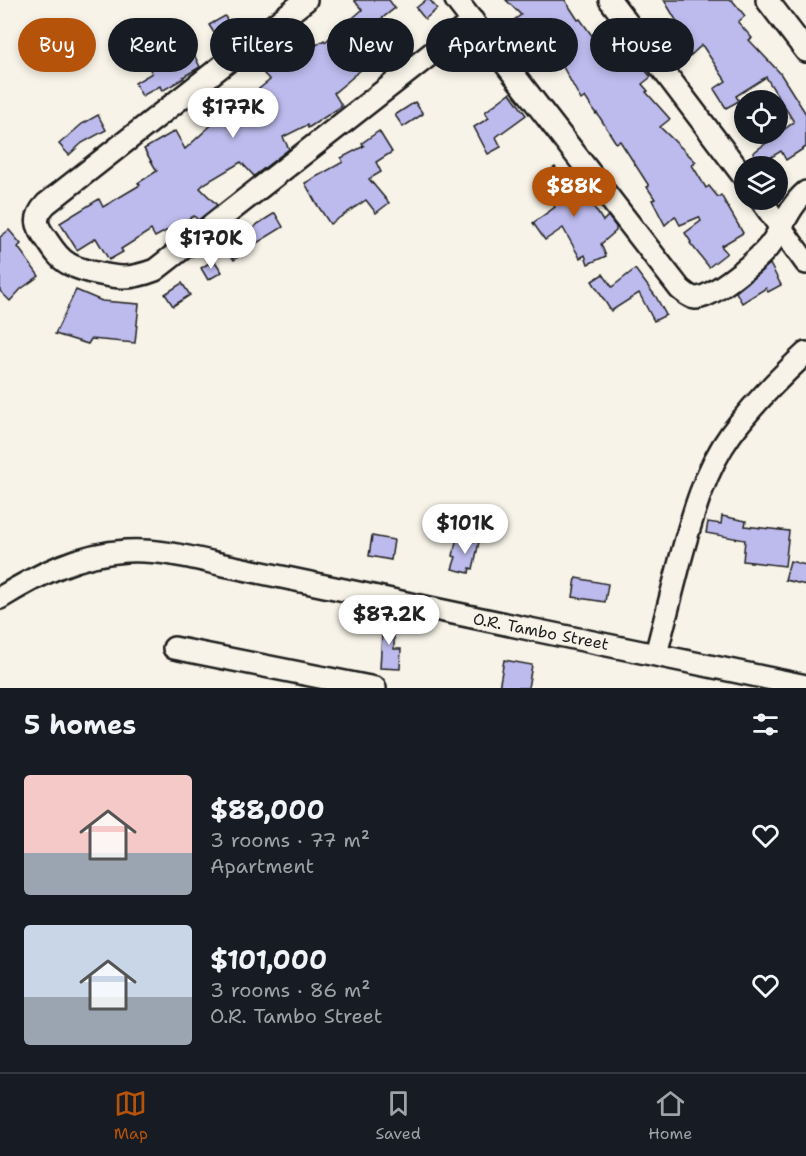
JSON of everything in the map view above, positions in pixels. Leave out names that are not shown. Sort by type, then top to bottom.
[{"type":"street","points":[[306,0],[46,204],[40,211],[37,222],[41,233],[62,260],[78,268],[117,278],[142,276],[155,270],[426,58]]},
{"type":"street","points":[[456,0],[471,18]]},
{"type":"street","points":[[610,0],[734,164]]},
{"type":"street","points":[[767,0],[806,51]]},
{"type":"street","points":[[512,72],[673,280],[693,298],[710,295],[760,256],[770,245],[795,204],[806,192]]},
{"type":"street","points":[[768,210],[806,263]]},
{"type":"street","points":[[656,654],[701,490],[730,435],[777,380],[806,353]]},
{"type":"street","name":"O.R. Tambo Street","points":[[0,598],[57,567],[84,558],[128,551],[152,552],[806,686]]},
{"type":"street","points":[[174,648],[375,688]]},
{"type":"building","points":[[354,0],[389,0],[395,8],[382,18],[353,18],[362,10]]},
{"type":"building","points":[[426,0],[430,0],[437,9],[425,19],[416,8]]},
{"type":"building","points":[[506,0],[565,0],[577,18],[517,18],[521,15]]},
{"type":"building","points":[[664,0],[732,0],[745,16],[738,22],[752,38],[749,40],[780,73],[806,114],[806,147],[788,159],[788,156],[784,156],[781,151],[773,156],[755,156],[753,153],[765,144],[788,144],[788,127],[794,122],[788,112],[788,90],[774,90],[766,77],[745,90],[734,90],[734,104],[726,108],[714,89],[726,81],[702,45],[694,52],[694,18],[675,18]]},
{"type":"building","points":[[580,19],[590,33],[590,72],[647,72],[651,77],[642,84],[648,91],[646,92],[670,119],[660,127],[696,162],[692,165],[706,188],[709,186],[718,197],[721,195],[743,233],[721,246],[727,253],[709,267],[690,243],[685,233],[701,221],[699,217],[680,225],[675,216],[665,225],[652,200],[655,199],[647,187],[649,186],[620,141],[616,143],[585,97],[581,100],[566,72],[578,72],[578,20]]},
{"type":"building","points":[[324,40],[325,42],[327,40],[327,72],[358,72],[334,93],[342,106],[308,128],[307,125],[283,137],[289,149],[254,176],[241,162],[204,184],[200,188],[217,205],[198,220],[194,216],[155,237],[151,230],[121,249],[123,252],[109,260],[96,238],[77,250],[60,223],[99,199],[103,207],[140,185],[138,183],[157,171],[144,149],[175,131],[185,149],[219,118],[218,116],[238,103],[239,105],[270,80],[264,74],[266,72],[315,72],[315,46]]},
{"type":"building","points":[[192,72],[162,91],[160,86],[142,96],[135,83],[152,73]]},
{"type":"building","points":[[510,93],[526,115],[496,137],[501,147],[488,154],[474,127],[489,118],[485,112]]},
{"type":"building","points":[[415,102],[423,114],[403,127],[395,115]]},
{"type":"building","points":[[98,115],[106,130],[82,143],[69,155],[59,144],[82,124]]},
{"type":"building","points":[[379,131],[392,152],[376,162],[381,172],[369,179],[389,203],[376,213],[366,200],[330,224],[305,183],[343,162],[341,158],[364,146],[362,143]]},
{"type":"building","points":[[555,167],[574,194],[582,189],[603,221],[608,216],[616,227],[616,231],[601,244],[606,256],[588,264],[585,255],[580,258],[563,228],[545,240],[533,223],[555,207],[536,179]]},
{"type":"building","points":[[275,213],[283,227],[234,260],[226,249]]},
{"type":"building","points":[[9,230],[21,244],[18,247],[39,276],[21,289],[10,301],[0,291],[0,237]]},
{"type":"building","points":[[214,260],[222,272],[208,280],[201,268]]},
{"type":"building","points":[[770,264],[781,285],[768,292],[766,288],[742,303],[736,292]]},
{"type":"building","points":[[635,269],[666,315],[654,321],[639,293],[611,311],[592,281],[603,274],[612,287]]},
{"type":"building","points":[[182,283],[190,295],[173,306],[165,294]]},
{"type":"building","points":[[76,290],[102,301],[139,304],[135,343],[91,339],[88,344],[55,334]]},
{"type":"building","points":[[722,516],[746,521],[745,526],[789,531],[785,566],[743,561],[745,540],[706,533],[708,522],[721,524]]},
{"type":"building","points":[[372,536],[394,540],[391,560],[369,556]]},
{"type":"building","points":[[457,537],[479,542],[473,569],[470,568],[469,573],[452,569],[456,557],[453,556]]},
{"type":"building","points":[[790,561],[806,565],[806,585],[785,580]]},
{"type":"building","points":[[576,578],[608,584],[605,602],[573,597]]},
{"type":"building","points":[[383,616],[394,616],[394,649],[401,649],[400,669],[380,668]]},
{"type":"building","points":[[504,660],[532,665],[528,688],[499,688]]}]
